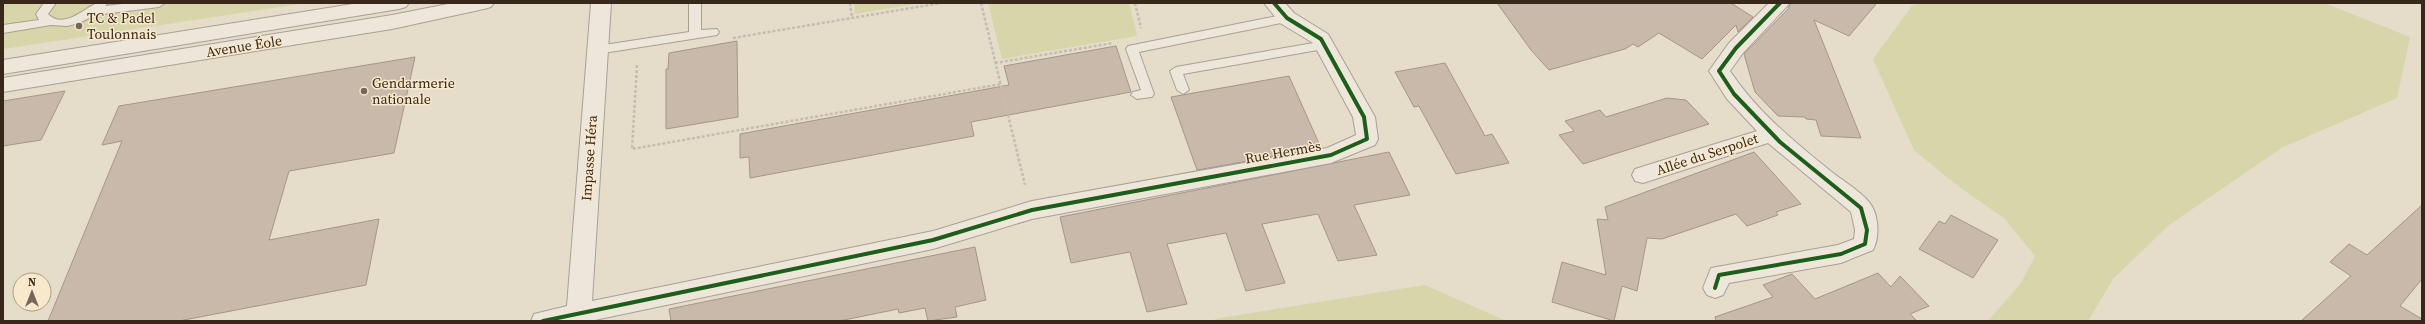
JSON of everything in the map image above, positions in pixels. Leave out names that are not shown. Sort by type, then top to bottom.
[{"type":"street","name":"Avenue Éole","points":[[3,85],[392,22],[484,3]]},
{"type":"street","name":"Impasse Héra","points":[[578,317],[601,3]]},
{"type":"street","points":[[1715,288],[1719,275],[1841,254],[1866,244],[1867,230],[1861,208],[1772,134],[1734,94],[1719,71],[1736,48],[1780,3]]},
{"type":"street","name":"Avenue Éole","points":[[3,67],[390,4]]},
{"type":"street","name":"Rue Hermès","points":[[1032,210],[1331,155],[1367,139],[1364,117],[1321,38],[1280,11]]},
{"type":"street","name":"Allée du Serpolet","points":[[1643,175],[1772,134]]},
{"type":"street","points":[[543,321],[578,317],[933,240],[1032,210]]},
{"type":"lane","points":[[49,22],[42,14],[50,3]]},
{"type":"lane","points":[[92,12],[102,3]]},
{"type":"lane","points":[[3,29],[49,22],[67,22],[92,12],[158,3]]},
{"type":"lane","points":[[695,3],[695,34]]},
{"type":"lane","name":"Rue Hermès","points":[[1137,96],[1148,94],[1132,49],[1280,11]]},
{"type":"lane","points":[[597,50],[713,32]]},
{"type":"lane","points":[[1183,90],[1176,71],[1325,45]]},
{"type":"path","points":[[850,3],[852,18]]},
{"type":"path","points":[[754,35],[941,3]]},
{"type":"path","points":[[981,3],[1032,210]]},
{"type":"path","points":[[995,63],[1120,42]]},
{"type":"path","points":[[637,62],[632,150],[1001,84]]},
{"type":"shaded area","name":"TC & Padel Toulonnais","points":[[3,3],[306,3],[3,49]]},
{"type":"shaded area","points":[[854,3],[921,3],[855,14]]},
{"type":"shaded area","points":[[988,3],[1129,3],[1137,36],[1002,59]]},
{"type":"shaded area","points":[[1921,3],[2324,3],[2410,37],[2397,98],[2283,147],[2169,225],[2113,279],[2088,321],[1988,321],[2021,283],[2035,256],[2005,219],[1954,183],[1914,150],[1873,59],[1912,6]]},
{"type":"shaded area","points":[[1425,285],[1506,321],[1209,321],[1221,318]]},
{"type":"building","points":[[1497,3],[1731,3],[1753,17],[1738,32],[1736,25],[1702,59],[1659,33],[1638,47],[1633,44],[1625,49],[1549,70],[1531,50]]},
{"type":"building","points":[[1791,3],[1877,3],[1849,36],[1814,20],[1861,138],[1821,136],[1816,120],[1806,119],[1805,117],[1778,116],[1755,92],[1744,54],[1789,8]]},
{"type":"building","points":[[737,41],[738,117],[666,129],[666,69],[668,69],[669,53]]},
{"type":"building","points":[[1116,46],[1131,92],[971,122],[974,136],[750,178],[749,157],[740,158],[740,134],[1009,85],[1004,66]]},
{"type":"building","points":[[415,57],[394,153],[289,171],[269,240],[379,219],[366,285],[179,321],[48,321],[122,141],[102,145],[119,106]]},
{"type":"building","points":[[1445,63],[1485,136],[1492,134],[1509,163],[1456,174],[1419,106],[1414,107],[1395,72]]},
{"type":"building","points":[[1289,76],[1321,148],[1197,170],[1171,97]]},
{"type":"building","points":[[65,91],[41,140],[3,146],[3,101]]},
{"type":"building","points":[[1667,98],[1686,100],[1709,124],[1583,164],[1559,135],[1574,131],[1565,121],[1600,110],[1606,117]]},
{"type":"building","points":[[1389,152],[1410,195],[1354,205],[1377,255],[1338,261],[1318,214],[1262,224],[1285,283],[1246,291],[1226,233],[1167,244],[1187,304],[1147,312],[1130,252],[1071,263],[1060,217]]},
{"type":"building","points":[[1754,152],[1801,204],[1776,212],[1778,215],[1747,226],[1736,214],[1662,239],[1647,238],[1637,291],[1622,286],[1614,321],[1552,302],[1562,262],[1606,275],[1597,219],[1608,220],[1605,207]]},
{"type":"building","points":[[2422,205],[2422,279],[2400,306],[2422,319],[2422,321],[2301,321],[2351,276],[2330,262],[2349,244],[2367,255]]},
{"type":"building","points":[[1951,215],[1998,240],[1973,278],[1919,249],[1939,221],[1945,224]]},
{"type":"building","points":[[975,247],[986,300],[955,307],[957,317],[928,321],[925,308],[899,313],[898,309],[839,321],[671,321],[669,309]]},
{"type":"building","points":[[1878,273],[1891,287],[1900,276],[1929,306],[1910,314],[1917,321],[1716,321],[1715,317],[1773,297],[1763,285],[1792,274],[1815,299]]},
{"type":"cycle path","points":[[543,321],[933,240],[1032,210],[1331,155],[1367,139],[1364,117],[1321,39],[1287,18],[1274,3]]},
{"type":"cycle path","points":[[1715,288],[1719,275],[1841,254],[1865,244],[1867,230],[1861,208],[1780,142],[1734,94],[1719,71],[1736,48],[1780,3]]},
{"type":"place","name":"TC & Padel Toulonnais","points":[[79,26]]},
{"type":"place","name":"Gendarmerie nationale","points":[[364,91]]}]
